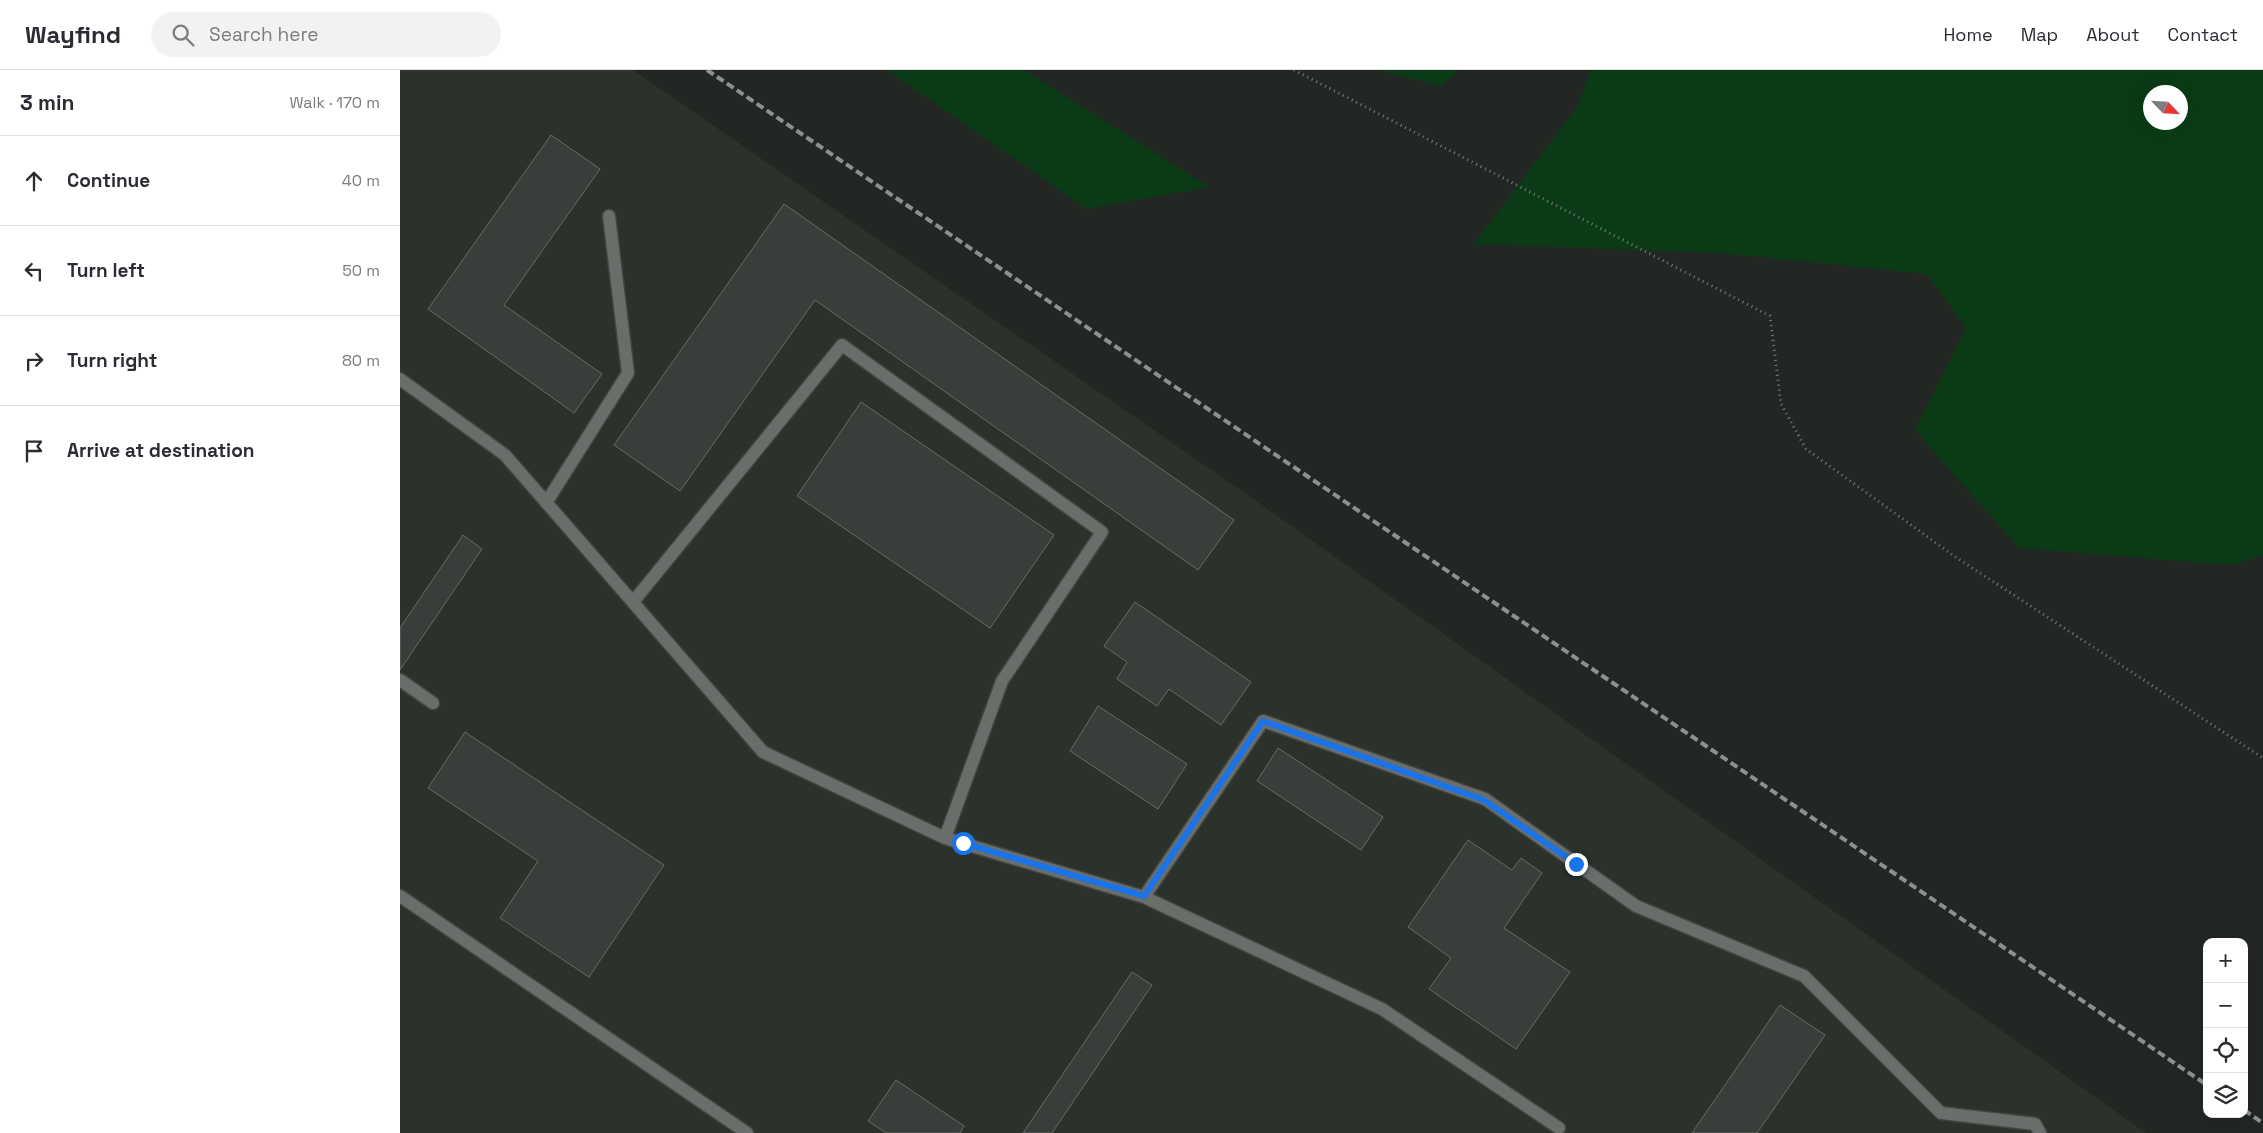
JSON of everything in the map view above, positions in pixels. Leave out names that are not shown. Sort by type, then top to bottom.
[{"type":"lane","points":[[546,502],[628,373],[609,216]]},
{"type":"lane","points":[[633,602],[842,346],[1102,532],[1002,681],[945,838]]},
{"type":"lane","points":[[400,379],[505,455],[763,752],[945,838],[1144,896],[1382,1009],[1559,1128]]},
{"type":"lane","points":[[400,680],[434,704]]},
{"type":"lane","points":[[1144,896],[1263,721],[1484,800],[1636,906],[1804,976],[1940,1113],[2035,1124],[2040,1133]]},
{"type":"lane","points":[[400,896],[747,1133]]},
{"type":"path","points":[[1294,70],[1770,316],[1781,404],[1806,449],[1954,556],[2263,758]]},
{"type":"shaded area","points":[[400,70],[633,70],[1252,498],[2146,1133],[400,1133]]},
{"type":"green space","points":[[887,70],[1024,70],[1209,187],[1087,209]]},
{"type":"green space","points":[[1378,70],[1458,70],[1441,86]]},
{"type":"green space","points":[[1591,70],[2263,70],[2263,555],[2233,565],[2019,548],[1915,430],[1966,328],[1927,274],[1721,253],[1474,244],[1577,107]]},
{"type":"building","points":[[551,135],[600,169],[504,305],[602,374],[574,413],[428,309]]},
{"type":"building","points":[[784,204],[1234,520],[1198,570],[815,300],[680,491],[614,445]]},
{"type":"building","points":[[861,402],[1054,535],[990,628],[797,496]]},
{"type":"building","points":[[463,535],[482,549],[400,670],[400,628]]},
{"type":"building","points":[[1135,602],[1251,682],[1221,725],[1169,689],[1157,706],[1117,679],[1127,662],[1104,646]]},
{"type":"building","points":[[1098,706],[1187,764],[1158,809],[1070,751]]},
{"type":"building","points":[[465,732],[664,865],[589,977],[500,918],[538,861],[428,788]]},
{"type":"building","points":[[1278,748],[1383,817],[1361,850],[1257,781]]},
{"type":"building","points":[[1468,840],[1512,870],[1521,858],[1542,873],[1504,928],[1570,972],[1516,1049],[1429,989],[1451,958],[1408,927]]},
{"type":"building","points":[[1132,972],[1152,985],[1052,1133],[1023,1133]]},
{"type":"building","points":[[1780,1005],[1825,1035],[1757,1133],[1692,1133]]},
{"type":"building","points":[[896,1080],[964,1126],[960,1133],[886,1133],[868,1121]]},
{"type":"railway","points":[[707,70],[2203,1082]]},
{"type":"railway","points":[[2248,1113],[2263,1123]]},
{"type":"route","points":[[963,843],[1144,896],[1263,721],[1484,800],[1576,864]]}]
